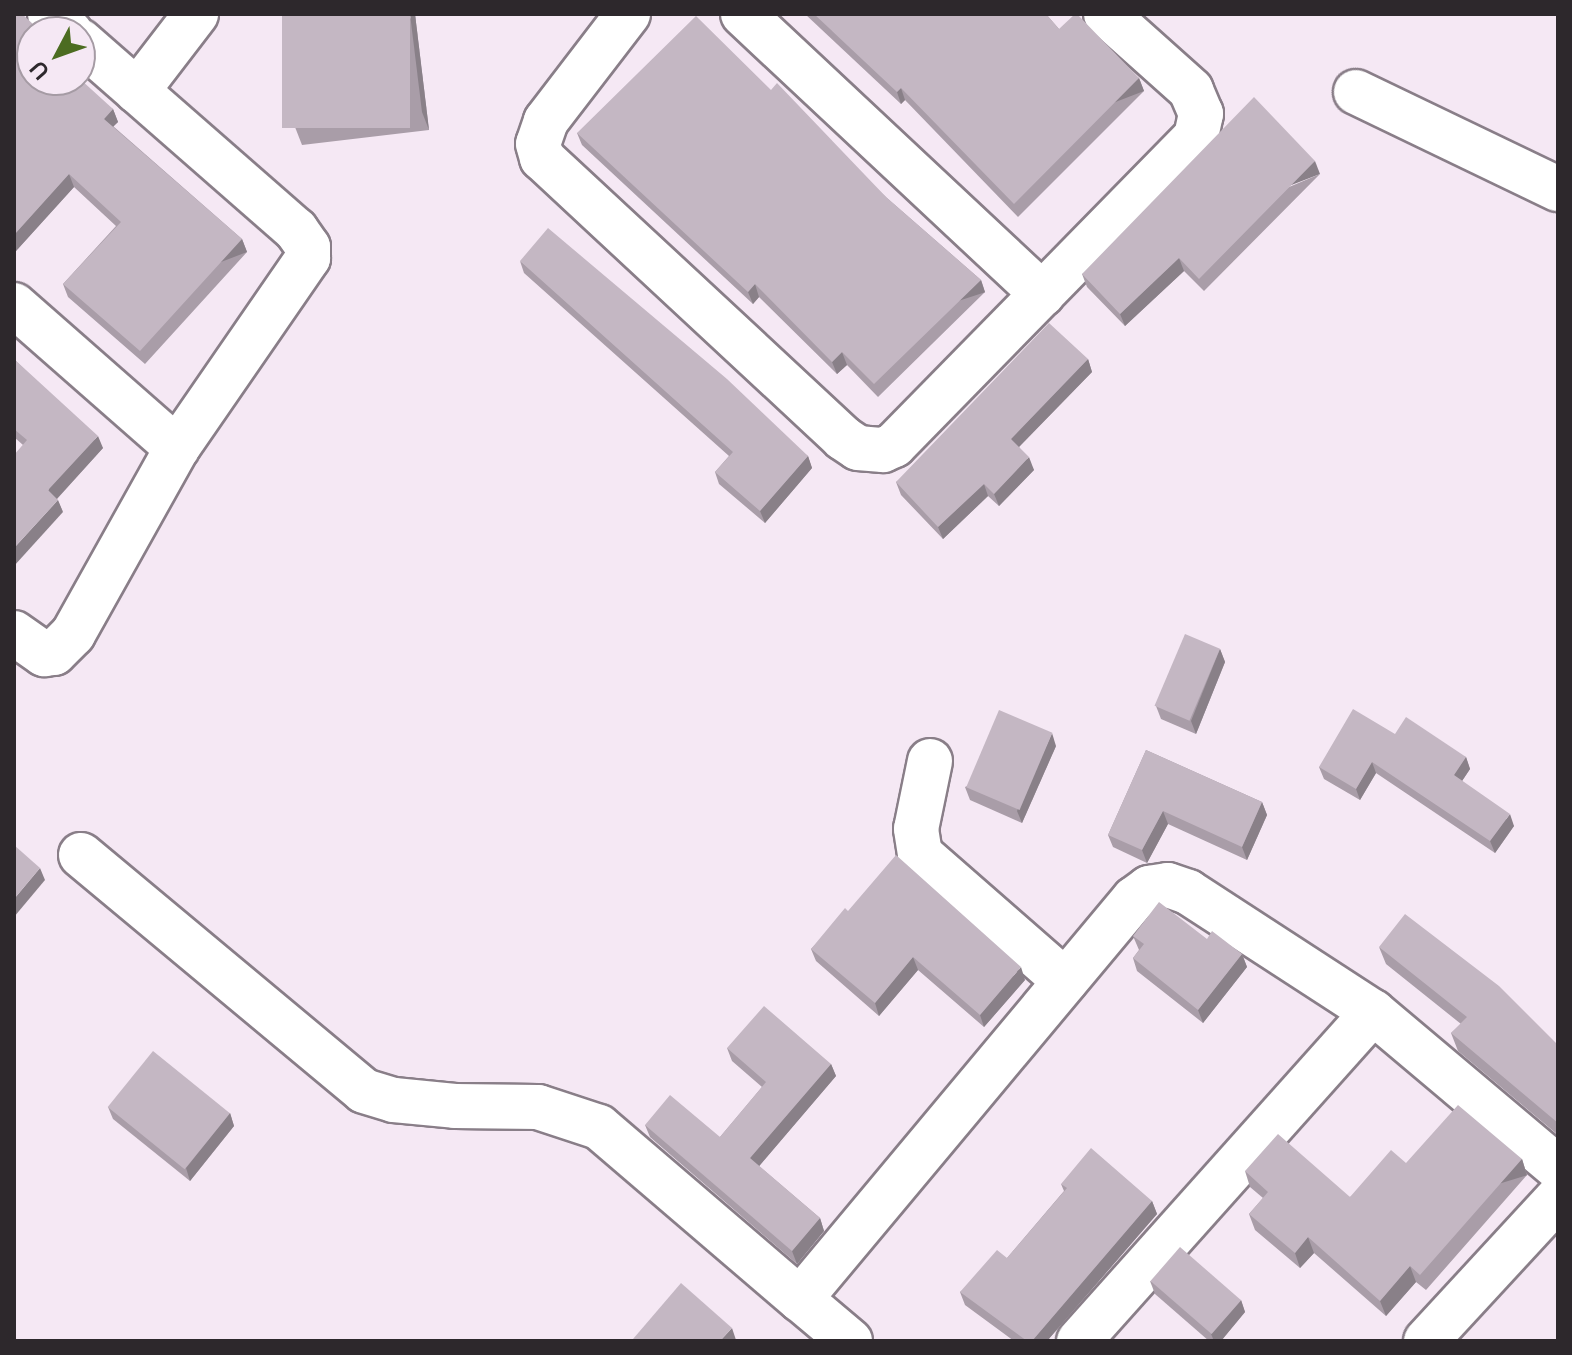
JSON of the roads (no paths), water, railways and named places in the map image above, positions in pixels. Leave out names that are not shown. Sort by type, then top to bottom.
[{"type":"street","points":[[137,91],[196,14]]},
{"type":"street","points":[[628,14],[546,121],[538,144],[542,158],[858,448],[883,450],[894,445],[1196,137],[1201,114],[1191,90],[1106,14]]},
{"type":"street","points":[[743,14],[1042,294]]},
{"type":"street","points":[[14,633],[44,654],[64,644],[177,448],[306,268],[308,247],[296,230],[96,55]]},
{"type":"street","points":[[1356,92],[1558,189]]},
{"type":"street","points":[[14,305],[177,448]]},
{"type":"street","points":[[930,761],[916,829],[920,854],[1065,981]]},
{"type":"street","points":[[81,855],[364,1091],[440,1105],[538,1107],[599,1127],[850,1341]]},
{"type":"street","points":[[800,1299],[1134,899],[1149,888],[1168,885],[1188,892],[1373,1012],[1558,1168]]},
{"type":"street","points":[[1079,1341],[1373,1012]]},
{"type":"street","points":[[1426,1341],[1558,1198]]}]
